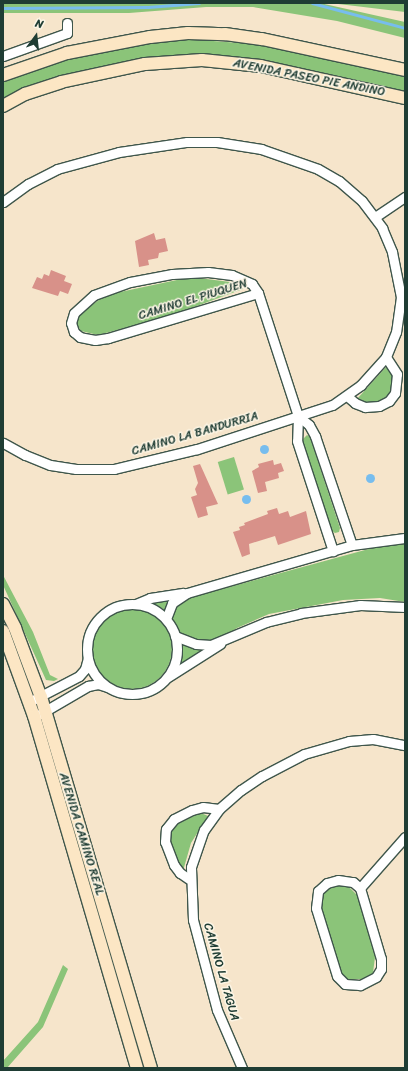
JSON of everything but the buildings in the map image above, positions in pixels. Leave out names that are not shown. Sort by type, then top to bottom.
[{"type":"main road","points":[[3,75],[67,53],[150,36],[188,33],[250,37],[405,70]]},
{"type":"main road","name":"AVENIDA PASEO PIE ANDINO","points":[[3,106],[25,94],[61,82],[144,64],[202,60],[261,66],[405,98]]},
{"type":"main road","name":"AVENIDA CAMINO REAL","points":[[3,604],[16,628],[46,712],[151,1068]]},
{"type":"main road","name":"AVENIDA CAMINO REAL","points":[[3,634],[34,716],[137,1068]]},
{"type":"street","points":[[3,56],[67,33],[67,23]]},
{"type":"street","name":"CAMINO LA BANDURRIA","points":[[3,202],[37,179],[83,160],[153,145],[217,142],[269,151],[318,169],[348,188],[375,217],[392,252],[401,297],[397,327],[386,356],[368,379],[347,396],[332,405],[197,449],[114,469],[76,469],[50,464],[25,455],[3,443]]},
{"type":"street","points":[[375,217],[405,197]]},
{"type":"street","name":"CAMINO EL PIUQUEN","points":[[208,272],[232,275],[249,281],[258,293],[108,338],[94,340],[80,337],[74,332],[70,323],[77,309],[101,292],[130,282],[172,274],[208,272]]},
{"type":"street","points":[[258,293],[298,416],[297,441],[333,551]]},
{"type":"street","points":[[347,396],[365,407],[379,406],[390,401],[396,389],[397,374],[386,356]]},
{"type":"street","points":[[298,416],[309,425],[315,436],[352,545]]},
{"type":"street","points":[[108,687],[93,672],[88,658],[87,643],[96,622],[114,608],[136,604],[150,598],[186,593],[352,545],[405,538]]},
{"type":"street","points":[[166,619],[172,603],[186,593]]},
{"type":"street","points":[[136,604],[155,610],[166,619],[175,636],[175,662],[165,679]]},
{"type":"street","points":[[34,716],[46,712],[88,686],[98,684],[121,692],[135,694],[148,691],[224,641],[266,622],[301,613],[360,605],[405,607]]},
{"type":"street","points":[[3,634],[16,628]]},
{"type":"street","points":[[175,636],[204,645],[224,641]]},
{"type":"street","points":[[29,702],[79,676],[85,669],[88,658]]},
{"type":"street","name":"CAMINO LA TAGUA","points":[[242,1068],[217,1010],[201,956],[193,920],[190,879],[198,842],[219,809],[262,776],[327,746],[367,740],[405,745]]},
{"type":"street","points":[[190,879],[180,873],[174,865],[165,842],[166,829],[174,819],[192,810],[203,807],[219,809]]},
{"type":"street","points":[[360,888],[405,837]]},
{"type":"street","points":[[332,881],[350,881],[360,888],[382,966],[373,980],[352,985],[342,982],[335,972],[316,908],[316,898],[320,888],[332,881]]},
{"type":"green space","points":[[3,3],[320,3],[405,22],[405,38],[337,21],[253,7],[206,7],[129,13],[3,13]]},
{"type":"green space","points":[[330,3],[405,3],[405,12]]},
{"type":"green space","points":[[187,39],[266,45],[405,76],[405,92],[212,56],[3,100],[3,82],[48,63],[149,42]]},
{"type":"green space","points":[[191,277],[238,283],[242,285],[243,289],[167,317],[98,335],[81,331],[76,323],[79,314],[106,295]]},
{"type":"green space","points":[[386,367],[393,373],[391,392],[386,398],[377,402],[364,403],[357,399]]},
{"type":"green space","points":[[307,435],[310,437],[340,528],[339,532],[335,533],[332,531],[302,440]]},
{"type":"green space","points":[[234,457],[244,490],[228,494],[218,462]]},
{"type":"green space","points":[[387,544],[405,544],[405,602],[380,598],[343,600],[269,614],[237,628],[182,666],[180,633],[165,610],[153,603],[154,600],[193,597]]},
{"type":"green space","points":[[3,575],[33,632],[50,675],[58,679],[54,681],[46,680],[3,585]]},
{"type":"green space","points":[[132,609],[147,612],[160,621],[169,634],[172,649],[169,664],[160,677],[147,686],[132,689],[117,686],[104,677],[95,664],[92,649],[95,634],[104,621],[117,612]]},
{"type":"green space","points":[[41,721],[43,721],[145,1068],[142,1068]]},
{"type":"green space","points":[[201,813],[208,816],[191,843],[183,871],[178,868],[169,841],[170,833],[177,823]]},
{"type":"green space","points":[[342,885],[349,887],[357,895],[375,957],[373,973],[365,979],[346,979],[340,971],[321,906],[321,898],[325,890]]},
{"type":"green space","points":[[63,965],[68,969],[43,1027],[7,1068],[3,1068],[3,1061],[38,1022]]},
{"type":"water","points":[[262,445],[266,445],[268,449],[266,453],[262,453],[260,451],[260,447]]},
{"type":"water","points":[[370,473],[375,478],[370,483],[365,478]]},
{"type":"water","points":[[246,494],[251,499],[246,504],[241,499]]},
{"type":"waterway","points":[[3,8],[148,7],[199,3]]},
{"type":"waterway","points":[[312,3],[405,28]]}]
